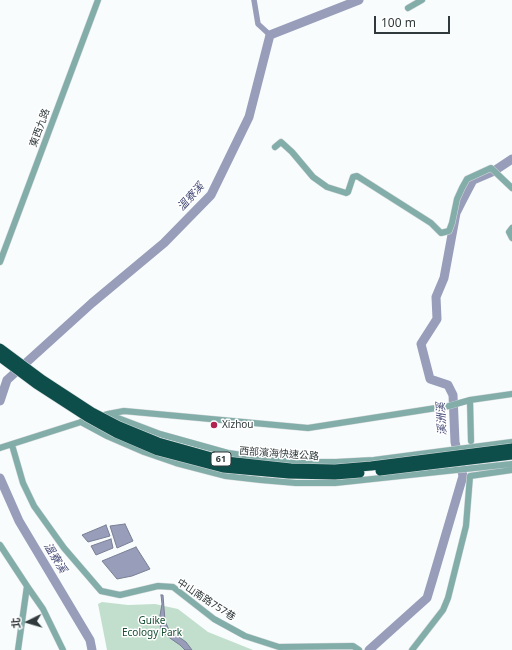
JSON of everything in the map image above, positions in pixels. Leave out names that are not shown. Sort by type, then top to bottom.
[{"type":"highway","name":"西部濱海快速公路","points":[[0,348],[43,380],[92,412],[119,426],[158,442],[226,461],[291,468],[335,469],[371,466],[512,448]]},
{"type":"highway","name":"西部濱海快速公路","points":[[0,357],[36,384],[87,417],[116,433],[158,451],[223,468],[289,474],[335,475],[462,462],[512,455]]},
{"type":"street","name":"東西九路","points":[[0,261],[98,0]]},
{"type":"street","points":[[408,8],[422,0]]},
{"type":"street","points":[[275,147],[281,142],[314,177],[327,187],[348,192],[353,177],[357,176],[431,223],[441,233],[449,232],[457,199],[467,179],[491,168],[512,188]]},
{"type":"street","points":[[512,228],[509,232],[512,238]]},
{"type":"street","points":[[0,448],[81,422],[124,411],[308,428],[449,406],[470,400],[512,394]]},
{"type":"street","points":[[470,400],[470,441]]},
{"type":"street","points":[[108,414],[160,434],[228,453],[291,462],[374,460],[512,442]]},
{"type":"street","points":[[81,422],[107,436],[144,452],[176,463],[226,476],[240,478],[296,483],[335,483],[469,470],[512,464]]},
{"type":"street","name":"中山南路757巷","points":[[12,445],[23,483],[34,506],[64,548],[101,591],[120,595],[158,586],[173,587],[214,619],[245,636],[279,648],[353,646],[359,650]]},
{"type":"street","points":[[412,650],[444,610],[466,526],[470,476],[512,470]]},
{"type":"street","points":[[0,545],[46,614],[63,650]]},
{"type":"street","points":[[18,650],[27,586]]},
{"type":"green space","name":"Guike Ecology Park","points":[[102,602],[128,605],[155,604],[178,609],[208,632],[253,650],[107,650],[98,604]]},
{"type":"water","points":[[125,524],[133,541],[117,548],[110,526]]},
{"type":"water","points":[[106,525],[110,536],[88,542],[82,535]]},
{"type":"water","points":[[111,539],[113,548],[96,555],[91,546]]},
{"type":"water","points":[[136,547],[150,569],[132,576],[117,579],[102,561]]},
{"type":"water","points":[[161,595],[163,595],[165,621],[169,630],[186,642],[192,650],[185,650],[167,636],[161,629],[159,621],[162,604]]},
{"type":"waterway","points":[[254,0],[258,24],[270,35]]},
{"type":"waterway","name":"溫寮溪","points":[[0,401],[7,380],[92,303],[164,243],[211,195],[249,117],[270,35],[359,0]]},
{"type":"waterway","name":"溪洲溪","points":[[369,650],[427,598],[463,476],[455,442],[453,395],[448,385],[430,379],[421,344],[437,319],[436,297],[444,278],[456,213],[473,180],[494,171],[512,159]]},
{"type":"waterway","name":"溫寮溪","points":[[0,478],[19,521],[90,640],[92,650]]},
{"type":"place","name":"Xizhou","points":[[214,425]]}]
